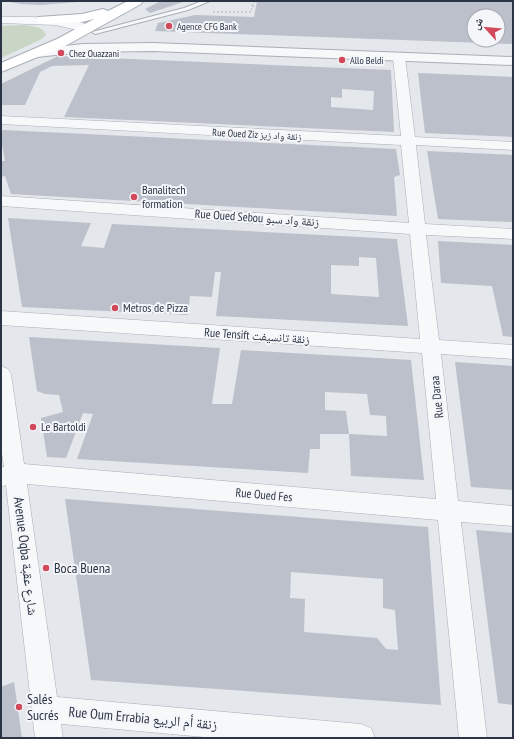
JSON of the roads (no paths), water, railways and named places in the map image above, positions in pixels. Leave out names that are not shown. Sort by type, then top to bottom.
[{"type":"main road","points":[[1,68],[91,31],[137,1]]},
{"type":"main road","points":[[43,20],[87,17],[137,1]]},
{"type":"main road","points":[[36,53],[51,35],[48,26],[43,20]]},
{"type":"street","points":[[1,20],[43,20],[65,22],[113,39],[154,47]]},
{"type":"street","points":[[36,53],[83,48],[154,47],[513,61]]},
{"type":"street","name":"Rue Daraa","points":[[399,57],[473,738]]},
{"type":"street","name":"Rue Oued Ziz زنقة واد زيز","points":[[1,120],[408,142],[513,146]]},
{"type":"street","name":"Rue Oued Sebou زنقة واد سبو","points":[[1,201],[513,234]]},
{"type":"street","name":"Rue Tensift زنقة تانسيفت","points":[[1,318],[513,352]]},
{"type":"street","name":"Avenue Oqba شارع عقبة","points":[[1,374],[8,475],[49,738]]},
{"type":"street","name":"Rue Oued Fes","points":[[8,475],[513,516]]},
{"type":"street","name":"Rue Oum Errabia زنقة أم الربيع","points":[[45,709],[361,738]]},
{"type":"lane","points":[[91,31],[186,8],[207,1]]},
{"type":"place","name":"Agence CFG Bank","points":[[169,26]]},
{"type":"place","name":"Chez Ouazzani","points":[[61,53]]},
{"type":"place","name":"Allo Beldi","points":[[342,60]]},
{"type":"place","name":"Banalitech formation","points":[[134,197]]},
{"type":"place","name":"Metros de Pizza","points":[[115,308]]},
{"type":"place","name":"Le Bartoldi","points":[[33,427]]},
{"type":"place","name":"Boca Buena","points":[[46,568]]},
{"type":"place","name":"Salés Sucrés","points":[[19,707]]}]
